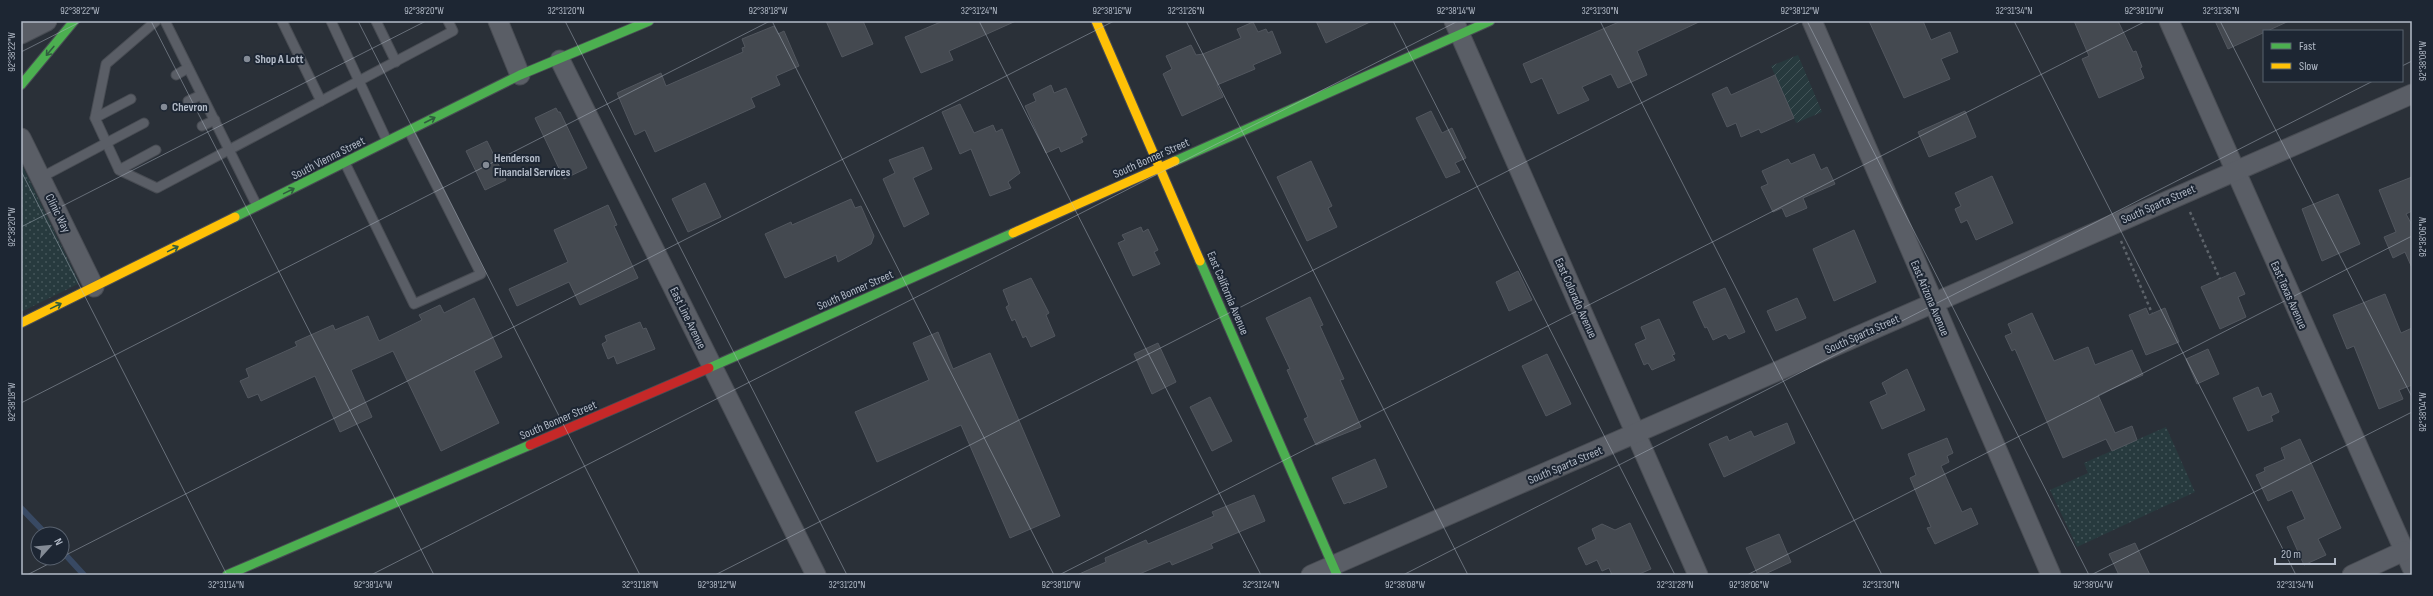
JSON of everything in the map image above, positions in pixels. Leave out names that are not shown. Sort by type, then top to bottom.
[{"type":"main road","points":[[21,85],[74,21]]},
{"type":"main road","name":"South Vienna Street","points":[[21,323],[520,75],[560,60],[649,21]]},
{"type":"main road","name":"East California Avenue","points":[[1096,21],[1335,570]]},
{"type":"main road","name":"South Bonner Street","points":[[227,575],[712,367],[1160,167],[1457,28],[1490,21]]},
{"type":"street","points":[[21,34],[47,21]]},
{"type":"street","points":[[498,21],[520,75]]},
{"type":"street","name":"East Arizona Avenue","points":[[1812,21],[1932,304],[2051,575]]},
{"type":"street","name":"East Texas Avenue","points":[[2169,21],[2234,171],[2412,568]]},
{"type":"street","name":"East Colorado Avenue","points":[[1457,28],[1698,575]]},
{"type":"street","name":"East Line Avenue","points":[[560,60],[816,575]]},
{"type":"street","name":"South Sparta Street","points":[[1311,575],[1335,570],[1636,434],[2412,94]]},
{"type":"street","name":"Clinic Way","points":[[21,138],[94,288]]},
{"type":"street","points":[[2352,575],[2404,551]]},
{"type":"lane","points":[[156,21],[106,64],[94,118],[119,170],[158,188],[453,31],[448,21]]},
{"type":"lane","points":[[165,21],[257,207]]},
{"type":"lane","points":[[282,21],[322,101]]},
{"type":"lane","points":[[331,21],[387,142]]},
{"type":"lane","points":[[376,21],[396,62]]},
{"type":"lane","points":[[176,75],[188,68]]},
{"type":"lane","points":[[188,101],[201,95]]},
{"type":"lane","points":[[94,118],[131,99]]},
{"type":"lane","points":[[202,126],[215,120]]},
{"type":"lane","points":[[40,178],[144,123]]},
{"type":"lane","points":[[345,163],[414,304],[482,274],[409,131]]},
{"type":"lane","points":[[119,170],[156,150]]},
{"type":"path","points":[[2188,208],[2220,279]]},
{"type":"path","points":[[2119,237],[2152,313]]},
{"type":"green space","points":[[1798,55],[1822,112],[1796,123],[1771,66]]},
{"type":"green space","points":[[21,163],[78,280],[78,284],[21,312]]},
{"type":"green space","points":[[2166,427],[2195,492],[2077,547],[2050,490],[2088,473],[2084,463]]},
{"type":"building","points":[[826,21],[863,21],[873,44],[842,57]]},
{"type":"building","points":[[943,21],[1016,21],[949,51],[953,60],[921,73],[905,37]]},
{"type":"building","points":[[1316,21],[1372,21],[1326,43]]},
{"type":"building","points":[[1621,21],[1701,21],[1637,51],[1647,75],[1618,88],[1611,74],[1582,87],[1589,100],[1558,114],[1542,78],[1531,83],[1523,64]]},
{"type":"building","points":[[1869,21],[1923,21],[1931,40],[1950,32],[1958,52],[1941,59],[1950,79],[1904,98]]},
{"type":"building","points":[[2074,21],[2118,21],[2133,52],[2136,51],[2142,67],[2140,68],[2144,78],[2099,98],[2082,59],[2089,56]]},
{"type":"building","points":[[2215,21],[2289,21],[2269,30],[2263,30],[2263,33],[2228,49]]},
{"type":"building","points":[[1253,22],[1258,32],[1266,29],[1268,33],[1272,31],[1281,53],[1253,65],[1255,69],[1217,85],[1223,97],[1182,116],[1163,74],[1172,69],[1166,56],[1191,45],[1196,55],[1203,54],[1241,38],[1237,29]]},
{"type":"building","points":[[774,26],[778,34],[784,31],[799,66],[776,76],[780,85],[751,98],[755,107],[655,152],[645,130],[635,135],[617,93],[661,73],[666,86],[743,52],[742,48],[745,47],[742,39]]},
{"type":"building","points":[[1775,75],[1794,118],[1761,133],[1759,129],[1741,137],[1736,123],[1727,127],[1712,94],[1727,87],[1731,95]]},
{"type":"building","points":[[1051,85],[1054,93],[1066,88],[1087,135],[1081,138],[1083,142],[1061,152],[1059,147],[1046,153],[1025,106],[1036,101],[1033,94]]},
{"type":"building","points":[[960,104],[974,133],[993,125],[996,132],[1002,129],[1020,173],[1008,182],[1011,188],[990,196],[971,149],[960,154],[942,112]]},
{"type":"building","points":[[556,108],[558,112],[560,112],[587,168],[564,179],[535,118]]},
{"type":"building","points":[[1431,111],[1442,133],[1452,128],[1466,158],[1455,163],[1460,172],[1446,178],[1416,118]]},
{"type":"building","points":[[1965,111],[1976,137],[1929,157],[1918,132]]},
{"type":"building","name":"Henderson Financial Services","points":[[487,141],[506,180],[485,190],[466,151]]},
{"type":"building","points":[[923,147],[932,169],[913,178],[929,214],[904,227],[883,179],[895,173],[889,160]]},
{"type":"building","points":[[1814,154],[1821,170],[1827,167],[1835,184],[1803,198],[1807,208],[1786,217],[1782,208],[1773,212],[1761,187],[1768,184],[1762,171],[1788,159],[1791,164]]},
{"type":"building","points":[[1311,161],[1332,206],[1328,208],[1337,227],[1307,241],[1277,177]]},
{"type":"building","points":[[1992,176],[2013,223],[1976,240],[1967,220],[1961,223],[1955,209],[1961,206],[1955,193]]},
{"type":"building","points":[[2412,177],[2412,211],[2406,214],[2412,225],[2412,268],[2405,252],[2393,258],[2384,237],[2396,232],[2379,190]]},
{"type":"building","points":[[705,183],[721,217],[688,232],[672,199]]},
{"type":"building","points":[[2338,194],[2360,244],[2322,261],[2302,209]]},
{"type":"building","points":[[851,199],[855,208],[861,206],[874,236],[871,244],[838,262],[836,255],[785,278],[765,234],[791,222],[792,225]]},
{"type":"building","points":[[608,205],[617,225],[614,226],[638,278],[580,305],[569,282],[517,306],[509,289],[568,262],[554,230]]},
{"type":"building","points":[[1141,227],[1143,232],[1148,229],[1158,250],[1154,252],[1160,264],[1133,276],[1118,243],[1125,240],[1122,235]]},
{"type":"building","points":[[1854,230],[1876,282],[1834,301],[1813,249]]},
{"type":"building","points":[[1518,271],[1532,300],[1509,311],[1496,282]]},
{"type":"building","points":[[2235,272],[2245,294],[2238,297],[2246,317],[2220,329],[2201,287]]},
{"type":"building","points":[[1031,278],[1049,313],[1046,315],[1055,336],[1031,347],[1026,336],[1023,338],[1015,319],[1012,321],[1006,307],[1009,305],[1003,290]]},
{"type":"building","points":[[1725,288],[1745,332],[1729,339],[1726,334],[1713,340],[1707,327],[1705,328],[1693,302]]},
{"type":"building","points":[[2385,294],[2401,333],[2412,328],[2412,385],[2399,390],[2403,399],[2379,409],[2354,346],[2347,349],[2333,315]]},
{"type":"building","points":[[1310,297],[1323,325],[1320,326],[1344,379],[1340,380],[1361,427],[1316,445],[1304,419],[1308,417],[1287,370],[1290,369],[1266,318]]},
{"type":"building","points":[[474,298],[502,357],[474,371],[499,423],[441,451],[393,351],[351,370],[372,417],[340,432],[315,376],[261,401],[258,394],[248,398],[240,381],[249,377],[246,369],[297,346],[295,342],[333,325],[335,330],[368,316],[379,341],[422,320],[419,315],[440,305],[444,313]]},
{"type":"building","points":[[1797,298],[1806,318],[1776,331],[1767,311]]},
{"type":"building","points":[[2146,308],[2149,315],[2165,308],[2179,342],[2146,355],[2129,315]]},
{"type":"building","points":[[2032,313],[2054,361],[2088,347],[2095,365],[2132,350],[2143,375],[2098,395],[2115,433],[2132,426],[2137,440],[2112,451],[2106,439],[2063,458],[2015,349],[2012,351],[2005,336],[2012,333],[2008,324]]},
{"type":"building","points":[[1659,319],[1675,354],[1672,355],[1675,360],[1652,370],[1648,363],[1644,365],[1635,344],[1646,339],[1641,327]]},
{"type":"building","points":[[640,322],[643,329],[646,328],[655,349],[617,364],[614,356],[608,359],[602,344],[607,341],[605,336]]},
{"type":"building","points":[[938,332],[953,369],[990,353],[1060,516],[1010,538],[961,425],[877,462],[855,412],[929,380],[913,343]]},
{"type":"building","points":[[1158,343],[1176,382],[1152,394],[1134,354]]},
{"type":"building","points":[[2208,349],[2219,374],[2197,384],[2186,359]]},
{"type":"building","points":[[1547,354],[1571,404],[1546,416],[1522,366]]},
{"type":"building","points":[[1907,369],[1925,410],[1882,429],[1870,402],[1887,394],[1882,383]]},
{"type":"building","points":[[2258,387],[2262,397],[2271,393],[2279,412],[2271,416],[2273,421],[2248,431],[2233,398]]},
{"type":"building","points":[[1210,397],[1232,441],[1212,451],[1190,407]]},
{"type":"building","points":[[1787,423],[1795,443],[1724,477],[1709,444],[1727,436],[1729,441],[1751,431],[1754,437]]},
{"type":"building","points":[[1947,438],[1953,453],[1947,456],[1949,462],[1941,466],[1962,512],[1971,508],[1978,524],[1935,544],[1927,528],[1931,527],[1910,478],[1916,475],[1908,454]]},
{"type":"building","points":[[2300,439],[2341,528],[2318,539],[2326,555],[2304,565],[2287,527],[2305,519],[2292,490],[2268,501],[2256,475],[2265,471],[2264,468],[2285,459],[2281,448]]},
{"type":"building","points":[[1375,459],[1387,487],[1344,504],[1332,478]]},
{"type":"building","points":[[1254,495],[1265,521],[1211,544],[1213,548],[1172,565],[1170,561],[1137,575],[1077,575],[1106,562],[1105,558],[1146,540],[1148,544],[1214,516],[1212,512]]},
{"type":"building","points":[[1630,523],[1651,569],[1637,575],[1612,575],[1609,568],[1602,571],[1597,560],[1586,565],[1578,548],[1596,539],[1592,529],[1602,524],[1615,530]]},
{"type":"building","points":[[1779,534],[1791,562],[1763,575],[1758,575],[1746,548]]},
{"type":"building","points":[[2135,543],[2150,575],[2119,575],[2109,554]]},
{"type":"waterway","points":[[21,508],[38,526]]},
{"type":"waterway","points":[[70,560],[84,575]]},
{"type":"traffic: fast","points":[[21,85],[74,21]]},
{"type":"traffic: fast","points":[[235,217],[520,75],[649,21]]},
{"type":"traffic: fast","points":[[1175,161],[1490,21]]},
{"type":"traffic: fast","points":[[709,368],[1013,233]]},
{"type":"traffic: fast","points":[[1200,261],[1337,575]]},
{"type":"traffic: fast","points":[[227,575],[530,445]]},
{"type":"traffic: slow","points":[[1096,21],[1200,261]]},
{"type":"traffic: slow","points":[[1013,233],[1175,161]]},
{"type":"traffic: slow","points":[[21,323],[235,217]]},
{"type":"traffic: jam","points":[[530,445],[709,368]]},
{"type":"place","name":"Shop A Lott","points":[[247,59]]},
{"type":"place","name":"Chevron","points":[[164,107]]},
{"type":"place","name":"Henderson Financial Services","points":[[486,165]]}]
